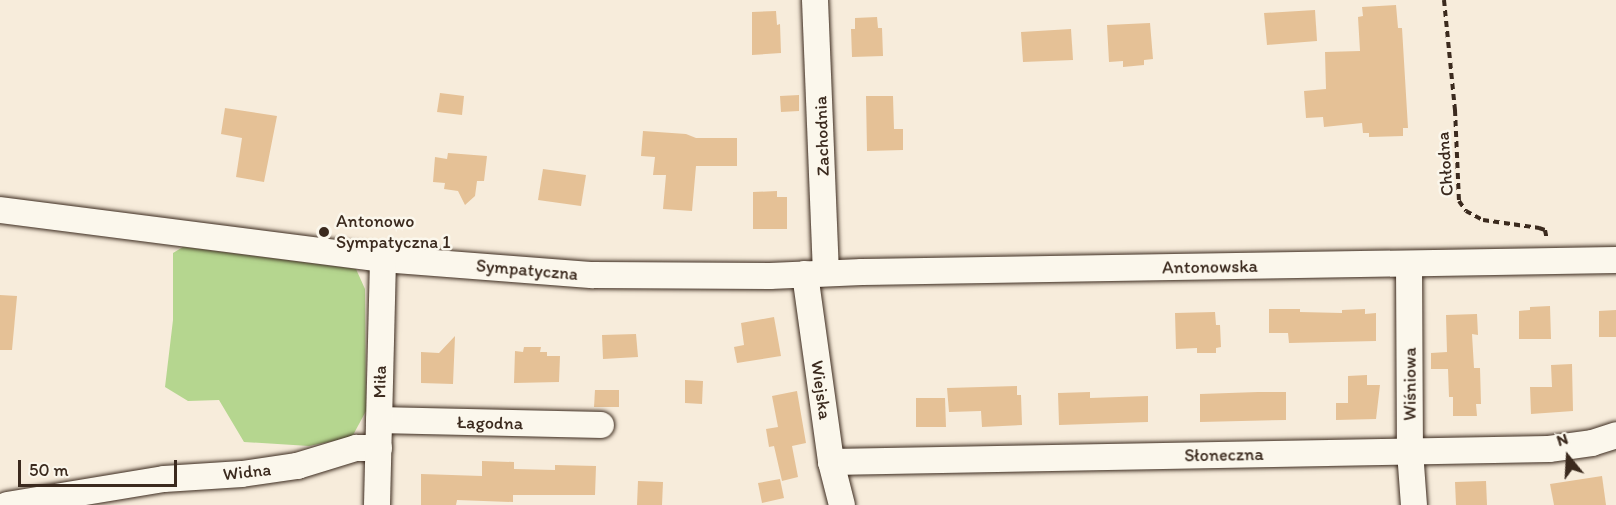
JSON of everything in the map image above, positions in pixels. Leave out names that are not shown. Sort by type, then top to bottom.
[{"type":"street","name":"Zachodnia","points":[[815,0],[815,273]]},
{"type":"street","name":"Sympatyczna","points":[[0,210],[383,259],[593,275],[815,273]]},
{"type":"street","name":"Miła","points":[[377,505],[383,259]]},
{"type":"street","name":"Antonowska","points":[[815,273],[1616,260]]},
{"type":"street","name":"Wiśniowa","points":[[1409,264],[1410,451],[1414,505]]},
{"type":"street","name":"Wiejska","points":[[815,273],[831,462],[842,505]]},
{"type":"street","name":"Łagodna","points":[[380,420],[601,425]]},
{"type":"street","name":"Słoneczna","points":[[831,462],[1549,449],[1572,447],[1616,435]]},
{"type":"street","name":"Widna","points":[[7,505],[164,479],[242,474],[297,466],[356,448],[379,448]]},
{"type":"path","name":"Chłodna","points":[[1444,0],[1455,110],[1459,201],[1466,211],[1483,220],[1545,230],[1548,261]]},
{"type":"green space","points":[[183,247],[356,269],[365,289],[366,411],[352,437],[309,446],[244,442],[219,400],[188,401],[165,387],[173,320],[173,253]]},
{"type":"building","points":[[1396,5],[1398,28],[1402,28],[1408,128],[1403,128],[1403,136],[1369,137],[1369,133],[1363,133],[1362,123],[1324,127],[1323,117],[1306,118],[1304,91],[1326,89],[1325,52],[1360,51],[1358,17],[1363,16],[1362,7]]},
{"type":"building","points":[[1315,10],[1317,41],[1267,45],[1264,13]]},
{"type":"building","points":[[776,11],[777,25],[780,24],[781,53],[752,55],[752,12]]},
{"type":"building","points":[[877,17],[878,28],[882,28],[883,56],[852,57],[851,29],[855,29],[855,18]]},
{"type":"building","points":[[1150,23],[1153,59],[1144,60],[1144,65],[1123,67],[1123,61],[1109,62],[1107,25]]},
{"type":"building","points":[[1071,29],[1073,60],[1023,62],[1021,32]]},
{"type":"building","points":[[440,93],[464,96],[462,115],[437,112]]},
{"type":"building","points":[[799,95],[799,111],[781,112],[780,96]]},
{"type":"building","points":[[866,96],[893,96],[894,129],[903,129],[903,150],[867,151]]},
{"type":"building","points":[[225,108],[277,116],[264,182],[236,177],[242,138],[221,134]]},
{"type":"building","points":[[643,131],[686,134],[696,138],[737,138],[737,166],[696,166],[692,211],[663,209],[666,175],[653,175],[655,157],[641,156]]},
{"type":"building","points":[[448,153],[487,156],[484,181],[477,181],[475,196],[465,205],[458,191],[444,189],[445,183],[433,182],[435,157],[447,159]]},
{"type":"building","points":[[543,169],[586,175],[581,206],[538,200]]},
{"type":"building","points":[[777,191],[777,197],[787,197],[787,229],[753,229],[753,192]]},
{"type":"building","points":[[0,295],[17,296],[12,350],[0,350]]},
{"type":"building","points":[[1550,306],[1551,339],[1519,339],[1519,311],[1530,310],[1530,307]]},
{"type":"building","points":[[1269,309],[1342,313],[1342,310],[1365,309],[1365,314],[1376,313],[1376,341],[1289,343],[1288,333],[1269,333]]},
{"type":"building","points":[[1616,310],[1616,337],[1599,337],[1599,311]]},
{"type":"building","points":[[1215,312],[1216,325],[1220,325],[1221,347],[1216,348],[1216,353],[1197,353],[1197,348],[1176,349],[1175,313]]},
{"type":"building","points":[[1477,314],[1478,335],[1472,334],[1474,368],[1480,368],[1481,404],[1476,404],[1477,416],[1453,416],[1453,397],[1449,397],[1448,369],[1431,369],[1431,353],[1447,352],[1446,315]]},
{"type":"building","points":[[774,317],[781,356],[737,363],[734,347],[744,345],[741,323]]},
{"type":"building","points":[[636,334],[638,357],[603,359],[602,335]]},
{"type":"building","points":[[455,336],[453,384],[421,383],[421,352],[439,353]]},
{"type":"building","points":[[524,347],[541,347],[540,352],[547,352],[547,356],[560,356],[559,382],[514,383],[515,351],[523,352]]},
{"type":"building","points":[[1572,364],[1573,411],[1531,414],[1530,387],[1552,387],[1551,365]]},
{"type":"building","points":[[1367,375],[1367,385],[1380,385],[1376,419],[1336,420],[1336,403],[1348,403],[1348,376]]},
{"type":"building","points":[[685,380],[703,381],[702,404],[685,403]]},
{"type":"building","points":[[1017,386],[1017,395],[1021,395],[1022,425],[982,427],[981,411],[949,412],[947,388]]},
{"type":"building","points":[[595,390],[619,390],[619,407],[594,407]]},
{"type":"building","points":[[797,391],[806,443],[792,446],[798,477],[782,481],[774,446],[769,447],[766,429],[778,427],[772,396]]},
{"type":"building","points":[[1090,392],[1090,398],[1148,396],[1148,422],[1059,425],[1058,393]]},
{"type":"building","points":[[1286,392],[1286,420],[1200,422],[1200,394]]},
{"type":"building","points":[[916,398],[945,398],[946,427],[916,427]]},
{"type":"building","points":[[482,461],[514,462],[514,469],[555,470],[555,465],[596,466],[595,495],[513,495],[513,502],[457,500],[456,505],[421,505],[421,474],[482,476]]},
{"type":"building","points":[[1602,476],[1606,505],[1554,505],[1550,484]]},
{"type":"building","points":[[780,479],[784,498],[762,503],[758,483]]},
{"type":"building","points":[[638,481],[663,482],[662,505],[637,505]]},
{"type":"building","points":[[1486,481],[1487,505],[1456,505],[1455,482]]},
{"type":"place","name":"Antonowo Sympatyczna 1","points":[[324,232]]}]
